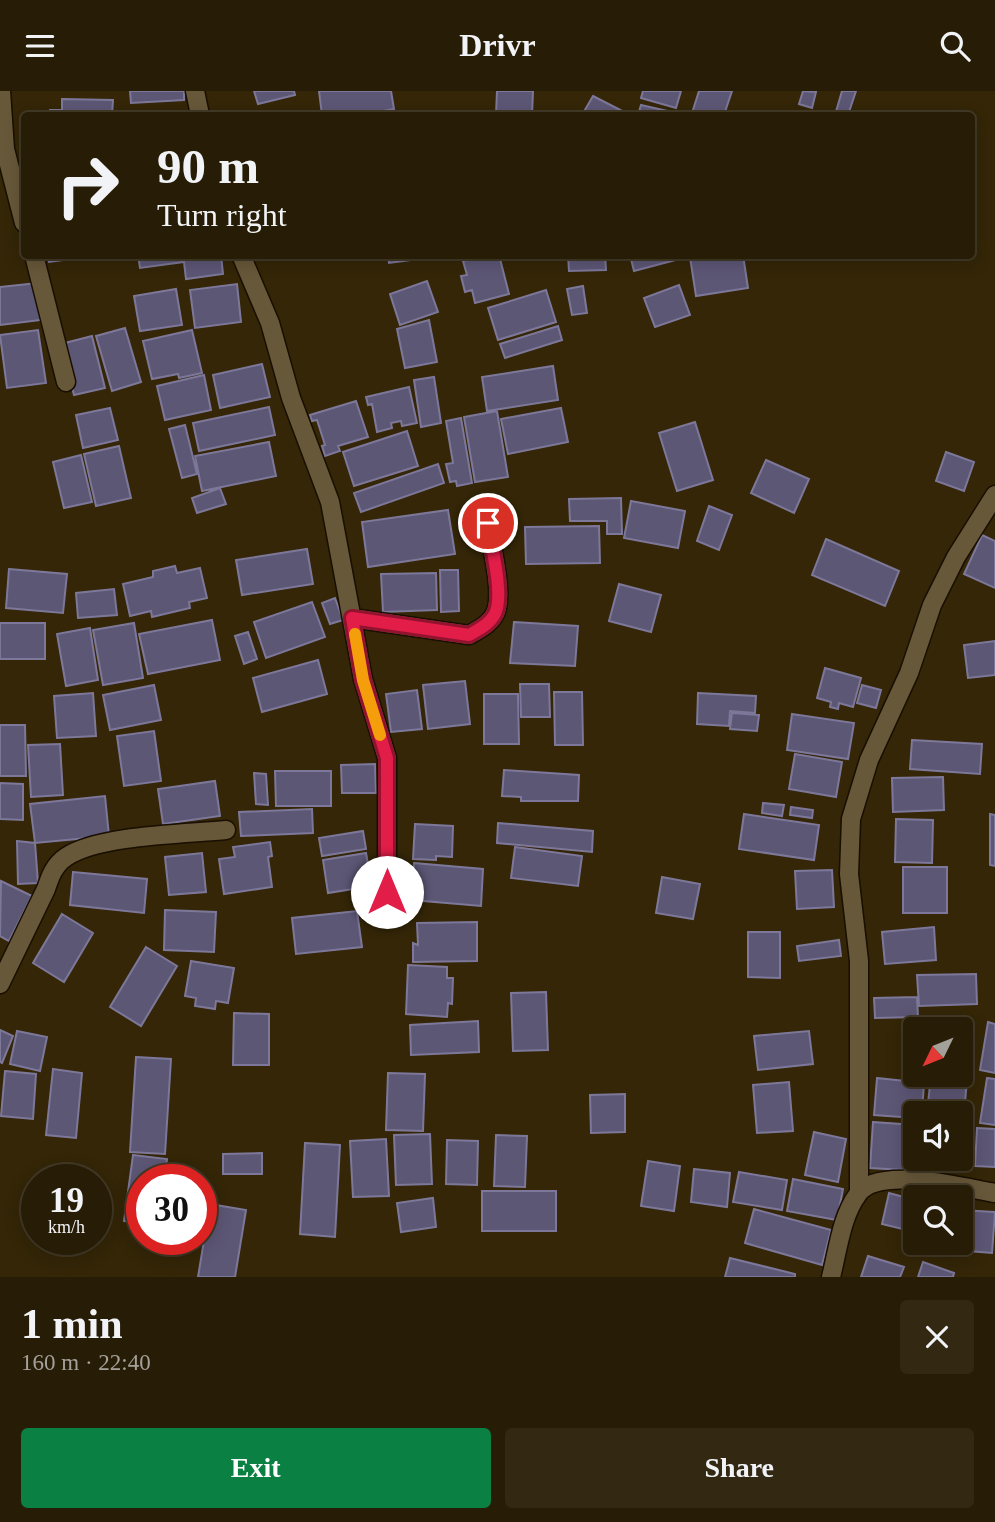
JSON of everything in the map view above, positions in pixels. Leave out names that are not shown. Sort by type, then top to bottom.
[{"type":"street","points":[[1,91],[5,149],[21,211]]},
{"type":"street","points":[[195,91],[200,112]]},
{"type":"street","points":[[35,259],[66,383]]},
{"type":"street","points":[[243,259],[270,323],[290,398],[330,502],[363,680],[387,758],[387,918]]},
{"type":"street","points":[[831,1277],[847,1215],[859,1191],[859,961],[849,874],[851,819],[869,760],[909,673],[932,605],[956,557],[995,495]]},
{"type":"street","points":[[352,618],[469,635],[486,626],[497,610],[497,589],[488,523]]},
{"type":"street","points":[[0,984],[46,889],[51,873],[65,857],[114,841],[226,830]]},
{"type":"street","points":[[859,1191],[874,1183],[905,1179],[995,1193]]},
{"type":"building","points":[[130,91],[184,91],[184,100],[131,103]]},
{"type":"building","points":[[254,91],[294,91],[295,95],[258,104]]},
{"type":"building","points":[[319,91],[391,91],[394,109],[378,112],[322,112]]},
{"type":"building","points":[[497,91],[533,91],[532,112],[496,112]]},
{"type":"building","points":[[643,91],[681,91],[676,108],[641,98]]},
{"type":"building","points":[[699,91],[732,91],[725,112],[692,112]]},
{"type":"building","points":[[803,91],[816,92],[812,108],[799,104]]},
{"type":"building","points":[[842,91],[856,91],[849,112],[836,112]]},
{"type":"building","points":[[593,96],[624,112],[584,112]]},
{"type":"building","points":[[62,99],[113,100],[112,112],[50,112],[62,110]]},
{"type":"building","points":[[641,105],[672,112],[639,112]]},
{"type":"building","points":[[49,259],[72,259],[49,262]]},
{"type":"building","points":[[139,259],[221,259],[223,274],[186,279],[184,262],[140,268]]},
{"type":"building","points":[[388,259],[419,259],[389,263]]},
{"type":"building","points":[[500,259],[509,294],[475,303],[472,290],[465,292],[461,276],[467,275],[463,261]]},
{"type":"building","points":[[568,259],[605,259],[606,270],[569,271]]},
{"type":"building","points":[[631,259],[679,259],[634,271]]},
{"type":"building","points":[[690,259],[744,259],[748,288],[696,296]]},
{"type":"building","points":[[427,281],[438,312],[400,325],[390,294]]},
{"type":"building","points":[[37,283],[41,320],[0,325],[0,287]]},
{"type":"building","points":[[237,284],[241,322],[195,328],[190,290]]},
{"type":"building","points":[[679,285],[690,315],[655,327],[644,298]]},
{"type":"building","points":[[583,286],[587,313],[572,315],[567,289]]},
{"type":"building","points":[[176,289],[182,325],[140,331],[134,296]]},
{"type":"building","points":[[546,290],[556,322],[498,340],[488,308]]},
{"type":"building","points":[[429,320],[437,362],[405,368],[397,329]]},
{"type":"building","points":[[558,326],[562,340],[505,358],[500,344]]},
{"type":"building","points":[[125,328],[141,382],[112,391],[96,336]]},
{"type":"building","points":[[38,330],[46,383],[7,388],[0,335]]},
{"type":"building","points":[[192,330],[202,373],[179,378],[178,374],[152,379],[143,341]]},
{"type":"building","points":[[92,336],[105,388],[74,395],[61,344]]},
{"type":"building","points":[[262,364],[270,397],[220,408],[213,375]]},
{"type":"building","points":[[553,366],[558,400],[487,411],[482,377]]},
{"type":"building","points":[[204,375],[211,410],[165,420],[157,386]]},
{"type":"building","points":[[434,377],[441,423],[421,427],[414,380]]},
{"type":"building","points":[[409,387],[417,423],[402,426],[401,421],[391,423],[392,428],[377,432],[372,404],[368,405],[366,397]]},
{"type":"building","points":[[356,401],[368,437],[338,446],[340,451],[325,456],[322,446],[325,445],[317,420],[312,421],[310,415]]},
{"type":"building","points":[[269,407],[275,435],[199,451],[193,423]]},
{"type":"building","points":[[110,408],[118,440],[83,448],[76,415]]},
{"type":"building","points":[[561,408],[568,442],[508,454],[501,419]]},
{"type":"building","points":[[497,411],[508,477],[475,482],[464,417]]},
{"type":"building","points":[[461,418],[472,483],[457,486],[456,481],[450,482],[446,464],[453,463],[446,421]]},
{"type":"building","points":[[695,422],[713,480],[677,491],[659,433]]},
{"type":"building","points":[[185,425],[197,474],[182,478],[169,429]]},
{"type":"building","points":[[407,431],[418,466],[354,486],[343,452]]},
{"type":"building","points":[[269,442],[276,476],[202,491],[195,456]]},
{"type":"building","points":[[119,446],[131,498],[96,506],[84,454]]},
{"type":"building","points":[[946,452],[974,462],[964,491],[936,481]]},
{"type":"building","points":[[81,455],[92,502],[64,508],[53,462]]},
{"type":"building","points":[[766,460],[809,479],[794,513],[751,493]]},
{"type":"building","points":[[438,464],[444,483],[361,512],[354,493]]},
{"type":"building","points":[[220,488],[226,504],[197,513],[192,498]]},
{"type":"building","points":[[621,498],[622,534],[607,534],[607,521],[570,521],[569,499]]},
{"type":"building","points":[[631,501],[685,511],[678,548],[624,538]]},
{"type":"building","points":[[709,506],[732,515],[719,550],[697,541]]},
{"type":"building","points":[[448,510],[455,554],[368,567],[362,522]]},
{"type":"building","points":[[599,526],[600,563],[526,564],[525,527]]},
{"type":"building","points":[[982,535],[995,541],[995,588],[964,574]]},
{"type":"building","points":[[826,539],[899,571],[885,606],[812,575]]},
{"type":"building","points":[[307,549],[313,584],[242,595],[236,560]]},
{"type":"building","points":[[175,566],[177,573],[200,568],[207,598],[189,602],[190,608],[152,617],[151,611],[130,616],[123,584],[153,577],[153,571]]},
{"type":"building","points":[[9,569],[67,574],[63,613],[6,608]]},
{"type":"building","points":[[440,570],[458,570],[459,611],[441,612]]},
{"type":"building","points":[[436,573],[437,610],[383,612],[381,574]]},
{"type":"building","points":[[619,584],[661,595],[651,632],[609,621]]},
{"type":"building","points":[[114,589],[117,615],[78,618],[76,593]]},
{"type":"building","points":[[335,598],[343,620],[330,624],[322,603]]},
{"type":"building","points":[[312,602],[325,637],[266,658],[254,622]]},
{"type":"building","points":[[212,620],[220,660],[148,674],[139,634]]},
{"type":"building","points":[[514,622],[578,626],[575,666],[510,663]]},
{"type":"building","points":[[0,623],[45,623],[45,659],[0,659]]},
{"type":"building","points":[[134,623],[143,678],[103,685],[93,630]]},
{"type":"building","points":[[90,628],[98,680],[66,686],[57,634]]},
{"type":"building","points":[[248,632],[257,659],[244,664],[235,636]]},
{"type":"building","points":[[995,641],[995,675],[968,678],[964,645]]},
{"type":"building","points":[[318,660],[327,694],[262,712],[253,678]]},
{"type":"building","points":[[825,668],[861,678],[853,707],[839,703],[838,709],[830,707],[831,702],[817,698]]},
{"type":"building","points":[[465,681],[470,724],[428,729],[423,685]]},
{"type":"building","points":[[520,684],[549,684],[550,717],[521,717]]},
{"type":"building","points":[[154,685],[161,720],[110,730],[103,695]]},
{"type":"building","points":[[862,685],[881,690],[876,708],[857,703]]},
{"type":"building","points":[[417,690],[422,729],[391,732],[386,694]]},
{"type":"building","points":[[554,692],[582,692],[583,745],[555,745]]},
{"type":"building","points":[[93,693],[96,736],[57,738],[54,696]]},
{"type":"building","points":[[698,693],[756,696],[755,713],[730,711],[729,726],[697,724]]},
{"type":"building","points":[[484,694],[518,694],[519,744],[484,744]]},
{"type":"building","points":[[732,713],[759,715],[757,731],[730,729]]},
{"type":"building","points":[[792,714],[854,723],[848,759],[787,750]]},
{"type":"building","points":[[0,725],[25,725],[26,776],[0,776]]},
{"type":"building","points":[[154,731],[161,781],[124,786],[117,736]]},
{"type":"building","points":[[912,740],[982,744],[980,774],[910,769]]},
{"type":"building","points":[[60,744],[63,795],[31,797],[28,745]]},
{"type":"building","points":[[795,754],[842,762],[836,797],[789,789]]},
{"type":"building","points":[[375,764],[376,793],[342,793],[341,765]]},
{"type":"building","points":[[504,770],[579,775],[578,801],[521,801],[521,797],[502,796]]},
{"type":"building","points":[[275,771],[331,771],[331,806],[276,806]]},
{"type":"building","points":[[254,773],[266,774],[268,805],[256,804]]},
{"type":"building","points":[[943,777],[944,810],[893,812],[892,778]]},
{"type":"building","points":[[215,781],[220,816],[163,824],[158,789]]},
{"type":"building","points":[[0,783],[23,784],[23,820],[0,819]]},
{"type":"building","points":[[105,796],[109,836],[35,843],[30,804]]},
{"type":"building","points":[[763,803],[784,805],[782,816],[762,813]]},
{"type":"building","points":[[791,807],[813,810],[812,818],[790,815]]},
{"type":"building","points":[[312,809],[313,833],[241,836],[239,812]]},
{"type":"building","points":[[744,814],[819,825],[814,860],[739,849]]},
{"type":"building","points":[[990,814],[995,815],[995,866],[990,865]]},
{"type":"building","points":[[896,819],[933,820],[932,863],[895,862]]},
{"type":"building","points":[[498,823],[593,831],[592,852],[497,843]]},
{"type":"building","points":[[415,824],[453,826],[452,857],[436,856],[436,860],[413,859]]},
{"type":"building","points":[[363,831],[366,849],[322,856],[319,838]]},
{"type":"building","points":[[17,841],[35,843],[38,883],[18,884]]},
{"type":"building","points":[[270,842],[272,856],[268,857],[272,887],[224,894],[219,859],[235,857],[233,847]]},
{"type":"building","points":[[515,847],[582,856],[578,886],[511,878]]},
{"type":"building","points":[[202,853],[206,892],[169,895],[165,857]]},
{"type":"building","points":[[366,853],[372,886],[328,893],[323,860]]},
{"type":"building","points":[[414,863],[483,869],[481,906],[412,900]]},
{"type":"building","points":[[903,867],[947,867],[947,913],[903,913]]},
{"type":"building","points":[[832,870],[834,907],[797,909],[795,871]]},
{"type":"building","points":[[73,872],[147,879],[144,913],[70,905]]},
{"type":"building","points":[[662,877],[700,884],[693,919],[656,913]]},
{"type":"building","points":[[1,881],[32,896],[9,941],[0,936]]},
{"type":"building","points":[[165,910],[216,912],[214,952],[164,950]]},
{"type":"building","points":[[357,911],[362,947],[296,954],[292,918]]},
{"type":"building","points":[[62,914],[93,933],[64,982],[33,963]]},
{"type":"building","points":[[477,922],[477,961],[413,962],[413,943],[418,945],[417,923]]},
{"type":"building","points":[[934,927],[936,960],[885,964],[882,932]]},
{"type":"building","points":[[748,932],[780,932],[780,978],[748,977]]},
{"type":"building","points":[[839,940],[841,956],[799,961],[797,946]]},
{"type":"building","points":[[146,947],[177,966],[141,1026],[110,1007]]},
{"type":"building","points":[[191,961],[234,968],[228,1003],[216,1001],[215,1009],[195,1006],[196,998],[185,996]]},
{"type":"building","points":[[408,965],[447,967],[447,978],[453,978],[452,1004],[448,1003],[447,1017],[406,1014]]},
{"type":"building","points":[[976,974],[977,1004],[919,1006],[917,975]]},
{"type":"building","points":[[546,992],[548,1050],[513,1051],[511,993]]},
{"type":"building","points":[[917,997],[918,1017],[875,1018],[874,998]]},
{"type":"building","points":[[234,1013],[269,1014],[269,1065],[233,1065]]},
{"type":"building","points":[[478,1021],[479,1052],[411,1055],[410,1025]]},
{"type":"building","points":[[988,1022],[995,1024],[995,1073],[980,1070]]},
{"type":"building","points":[[0,1030],[13,1036],[2,1063],[0,1062]]},
{"type":"building","points":[[17,1031],[47,1037],[40,1071],[10,1064]]},
{"type":"building","points":[[809,1031],[813,1064],[758,1070],[754,1036]]},
{"type":"building","points":[[136,1057],[171,1059],[165,1154],[130,1152]]},
{"type":"building","points":[[53,1069],[82,1073],[76,1138],[46,1135]]},
{"type":"building","points":[[5,1071],[36,1074],[33,1119],[1,1116]]},
{"type":"building","points":[[388,1073],[425,1074],[423,1131],[386,1130]]},
{"type":"building","points":[[877,1078],[903,1081],[903,1087],[924,1087],[923,1101],[903,1101],[903,1117],[874,1115]]},
{"type":"building","points":[[987,1078],[995,1079],[995,1125],[980,1123]]},
{"type":"building","points":[[789,1082],[793,1131],[757,1133],[753,1085]]},
{"type":"building","points":[[930,1087],[966,1087],[965,1101],[928,1101]]},
{"type":"building","points":[[625,1094],[625,1132],[591,1133],[590,1095]]},
{"type":"building","points":[[873,1122],[903,1124],[903,1170],[870,1168]]},
{"type":"building","points":[[977,1128],[995,1129],[995,1167],[975,1166]]},
{"type":"building","points":[[814,1132],[846,1139],[838,1182],[805,1175]]},
{"type":"building","points":[[430,1134],[432,1184],[396,1185],[394,1135]]},
{"type":"building","points":[[496,1135],[527,1136],[525,1187],[494,1186]]},
{"type":"building","points":[[386,1139],[389,1196],[353,1197],[350,1141]]},
{"type":"building","points":[[447,1140],[478,1141],[477,1185],[446,1184]]},
{"type":"building","points":[[305,1143],[340,1145],[335,1237],[300,1234]]},
{"type":"building","points":[[262,1153],[262,1174],[223,1174],[223,1154]]},
{"type":"building","points":[[133,1155],[167,1159],[166,1164],[132,1164]]},
{"type":"building","points":[[648,1161],[680,1166],[674,1211],[641,1206]]},
{"type":"building","points":[[694,1169],[730,1173],[727,1207],[691,1202]]},
{"type":"building","points":[[739,1172],[787,1180],[782,1210],[733,1202]]},
{"type":"building","points":[[793,1179],[843,1189],[837,1220],[787,1211]]},
{"type":"building","points":[[482,1191],[556,1191],[556,1231],[482,1231]]},
{"type":"building","points":[[889,1193],[903,1197],[903,1229],[882,1224]]},
{"type":"building","points":[[433,1198],[436,1227],[401,1232],[397,1203]]},
{"type":"building","points":[[217,1205],[246,1210],[235,1277],[198,1277],[202,1255],[217,1255]]},
{"type":"building","points":[[754,1209],[831,1230],[822,1265],[745,1243]]},
{"type":"building","points":[[973,1211],[995,1212],[992,1253],[973,1251]]},
{"type":"building","points":[[868,1256],[904,1267],[900,1277],[861,1277]]},
{"type":"building","points":[[730,1258],[795,1274],[795,1277],[725,1277]]},
{"type":"building","points":[[923,1262],[954,1273],[953,1277],[918,1277]]},
{"type":"slow traffic","points":[[355,634],[363,680],[380,735]]},
{"type":"route","points":[[387,892],[387,758],[363,680],[352,618],[469,635],[486,626],[497,610],[497,589],[488,523]]}]
